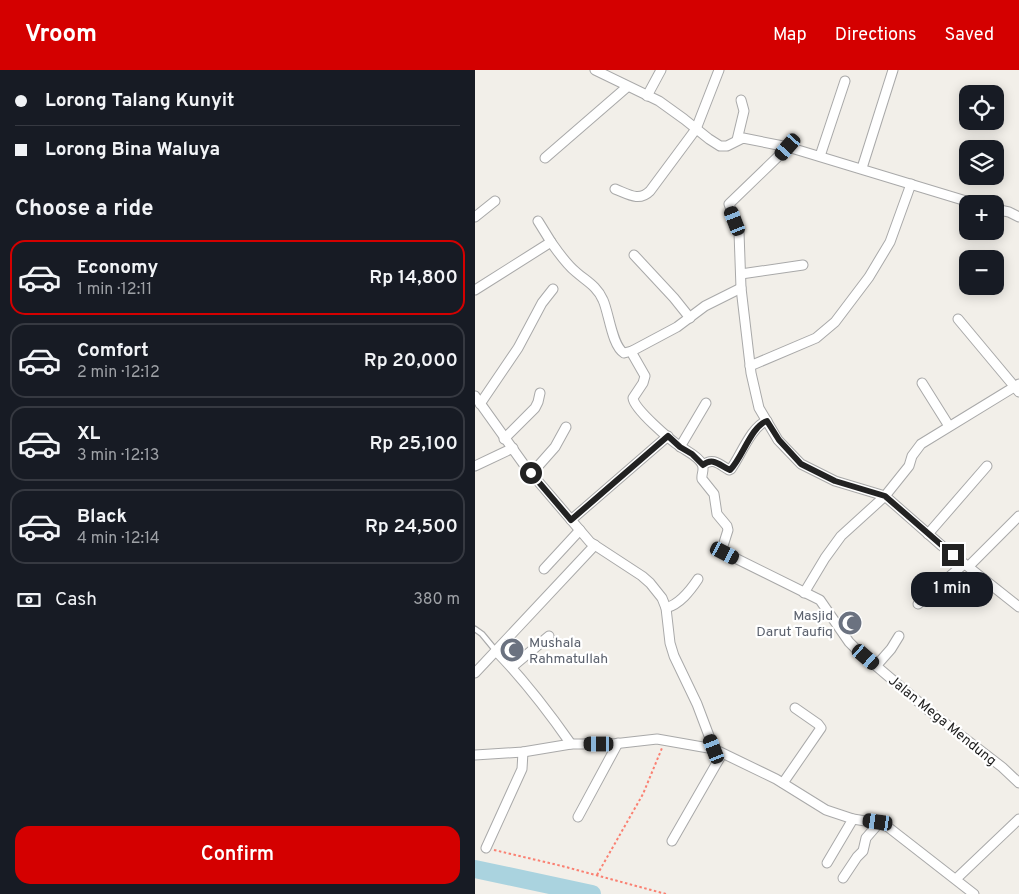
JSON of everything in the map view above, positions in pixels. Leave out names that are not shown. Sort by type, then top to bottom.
[{"type":"street","points":[[595,70],[659,101],[719,146],[727,146],[743,138],[788,147],[959,199]]},
{"type":"street","points":[[647,96],[661,70]]},
{"type":"street","points":[[615,189],[636,197],[646,195],[696,129],[719,70]]},
{"type":"street","points":[[862,168],[893,70]]},
{"type":"street","points":[[820,156],[845,81]]},
{"type":"street","points":[[545,158],[627,87]]},
{"type":"street","points":[[737,140],[744,110],[741,100]]},
{"type":"street","points":[[788,147],[729,204],[739,232],[741,288],[750,366],[759,408],[779,440],[801,464],[835,481],[885,496],[928,534],[1019,606]]},
{"type":"street","points":[[750,366],[816,338],[835,322],[869,277],[890,242],[911,184]]},
{"type":"street","points":[[475,217],[495,201]]},
{"type":"street","points":[[1004,211],[1019,217]]},
{"type":"street","points":[[538,221],[551,242],[573,270],[594,286],[603,300],[612,330],[621,351],[624,353],[632,351],[690,318],[705,306],[741,288]]},
{"type":"street","points":[[475,290],[551,242]]},
{"type":"street","points":[[634,255],[690,318]]},
{"type":"street","points":[[741,274],[803,265]]},
{"type":"street","points":[[553,289],[542,303],[518,348],[477,400],[531,473],[580,530],[595,545],[650,583],[662,598],[666,608],[670,643],[718,752]]},
{"type":"street","points":[[804,593],[841,536],[885,496],[909,466],[917,448],[949,426],[1017,388],[958,319]]},
{"type":"street","points":[[632,351],[645,376],[645,380],[632,400],[638,408],[680,447],[692,454],[703,465],[713,460],[729,470],[731,469],[748,440],[762,423],[767,421]]},
{"type":"street","points":[[922,383],[949,426]]},
{"type":"street","points":[[504,438],[535,408],[539,393]]},
{"type":"street","points":[[680,447],[706,403]]},
{"type":"street","points":[[531,473],[553,450],[566,427]]},
{"type":"street","points":[[571,520],[668,436]]},
{"type":"street","points":[[475,466],[513,448]]},
{"type":"street","name":"Jalan Mega Mendung","points":[[703,465],[702,479],[714,494],[717,514],[729,530],[722,549],[725,553],[823,602],[849,642],[928,710],[1002,767],[1019,783]]},
{"type":"street","points":[[928,534],[987,466]]},
{"type":"street","points":[[918,604],[967,565],[1019,516]]},
{"type":"street","points":[[544,569],[580,530]]},
{"type":"street","points":[[475,673],[595,545]]},
{"type":"street","points":[[666,608],[678,602],[698,579]]},
{"type":"street","points":[[512,667],[549,636]]},
{"type":"street","points":[[876,666],[899,636]]},
{"type":"street","points":[[496,651],[512,667],[550,714],[571,744]]},
{"type":"street","points":[[783,783],[821,728],[819,724],[795,708]]},
{"type":"street","points":[[475,755],[523,752],[571,744],[618,744],[657,739],[718,752],[783,783],[826,810],[853,820],[879,823],[894,831],[974,894]]},
{"type":"street","points":[[578,817],[618,744]]},
{"type":"street","points":[[486,848],[521,770],[523,752]]},
{"type":"street","points":[[672,841],[718,752]]},
{"type":"street","points":[[956,879],[1019,819]]},
{"type":"street","points":[[827,863],[853,820]]},
{"type":"street","points":[[843,878],[864,850],[866,838],[879,823]]},
{"type":"lane","points":[[475,629],[482,634],[496,651]]},
{"type":"path","points":[[597,876],[643,794],[665,741]]},
{"type":"path","points":[[486,848],[666,894]]},
{"type":"waterway","points":[[475,869],[592,894]]},
{"type":"place","name":"Masjid Darut Taufiq","points":[[850,623]]},
{"type":"place","name":"Mushala Rahmatullah","points":[[512,650]]},
{"type":"route","points":[[531,473],[571,520],[668,436],[703,465],[713,460],[730,470],[748,440],[762,423],[767,421],[779,440],[801,464],[835,481],[885,496],[953,555]]}]
